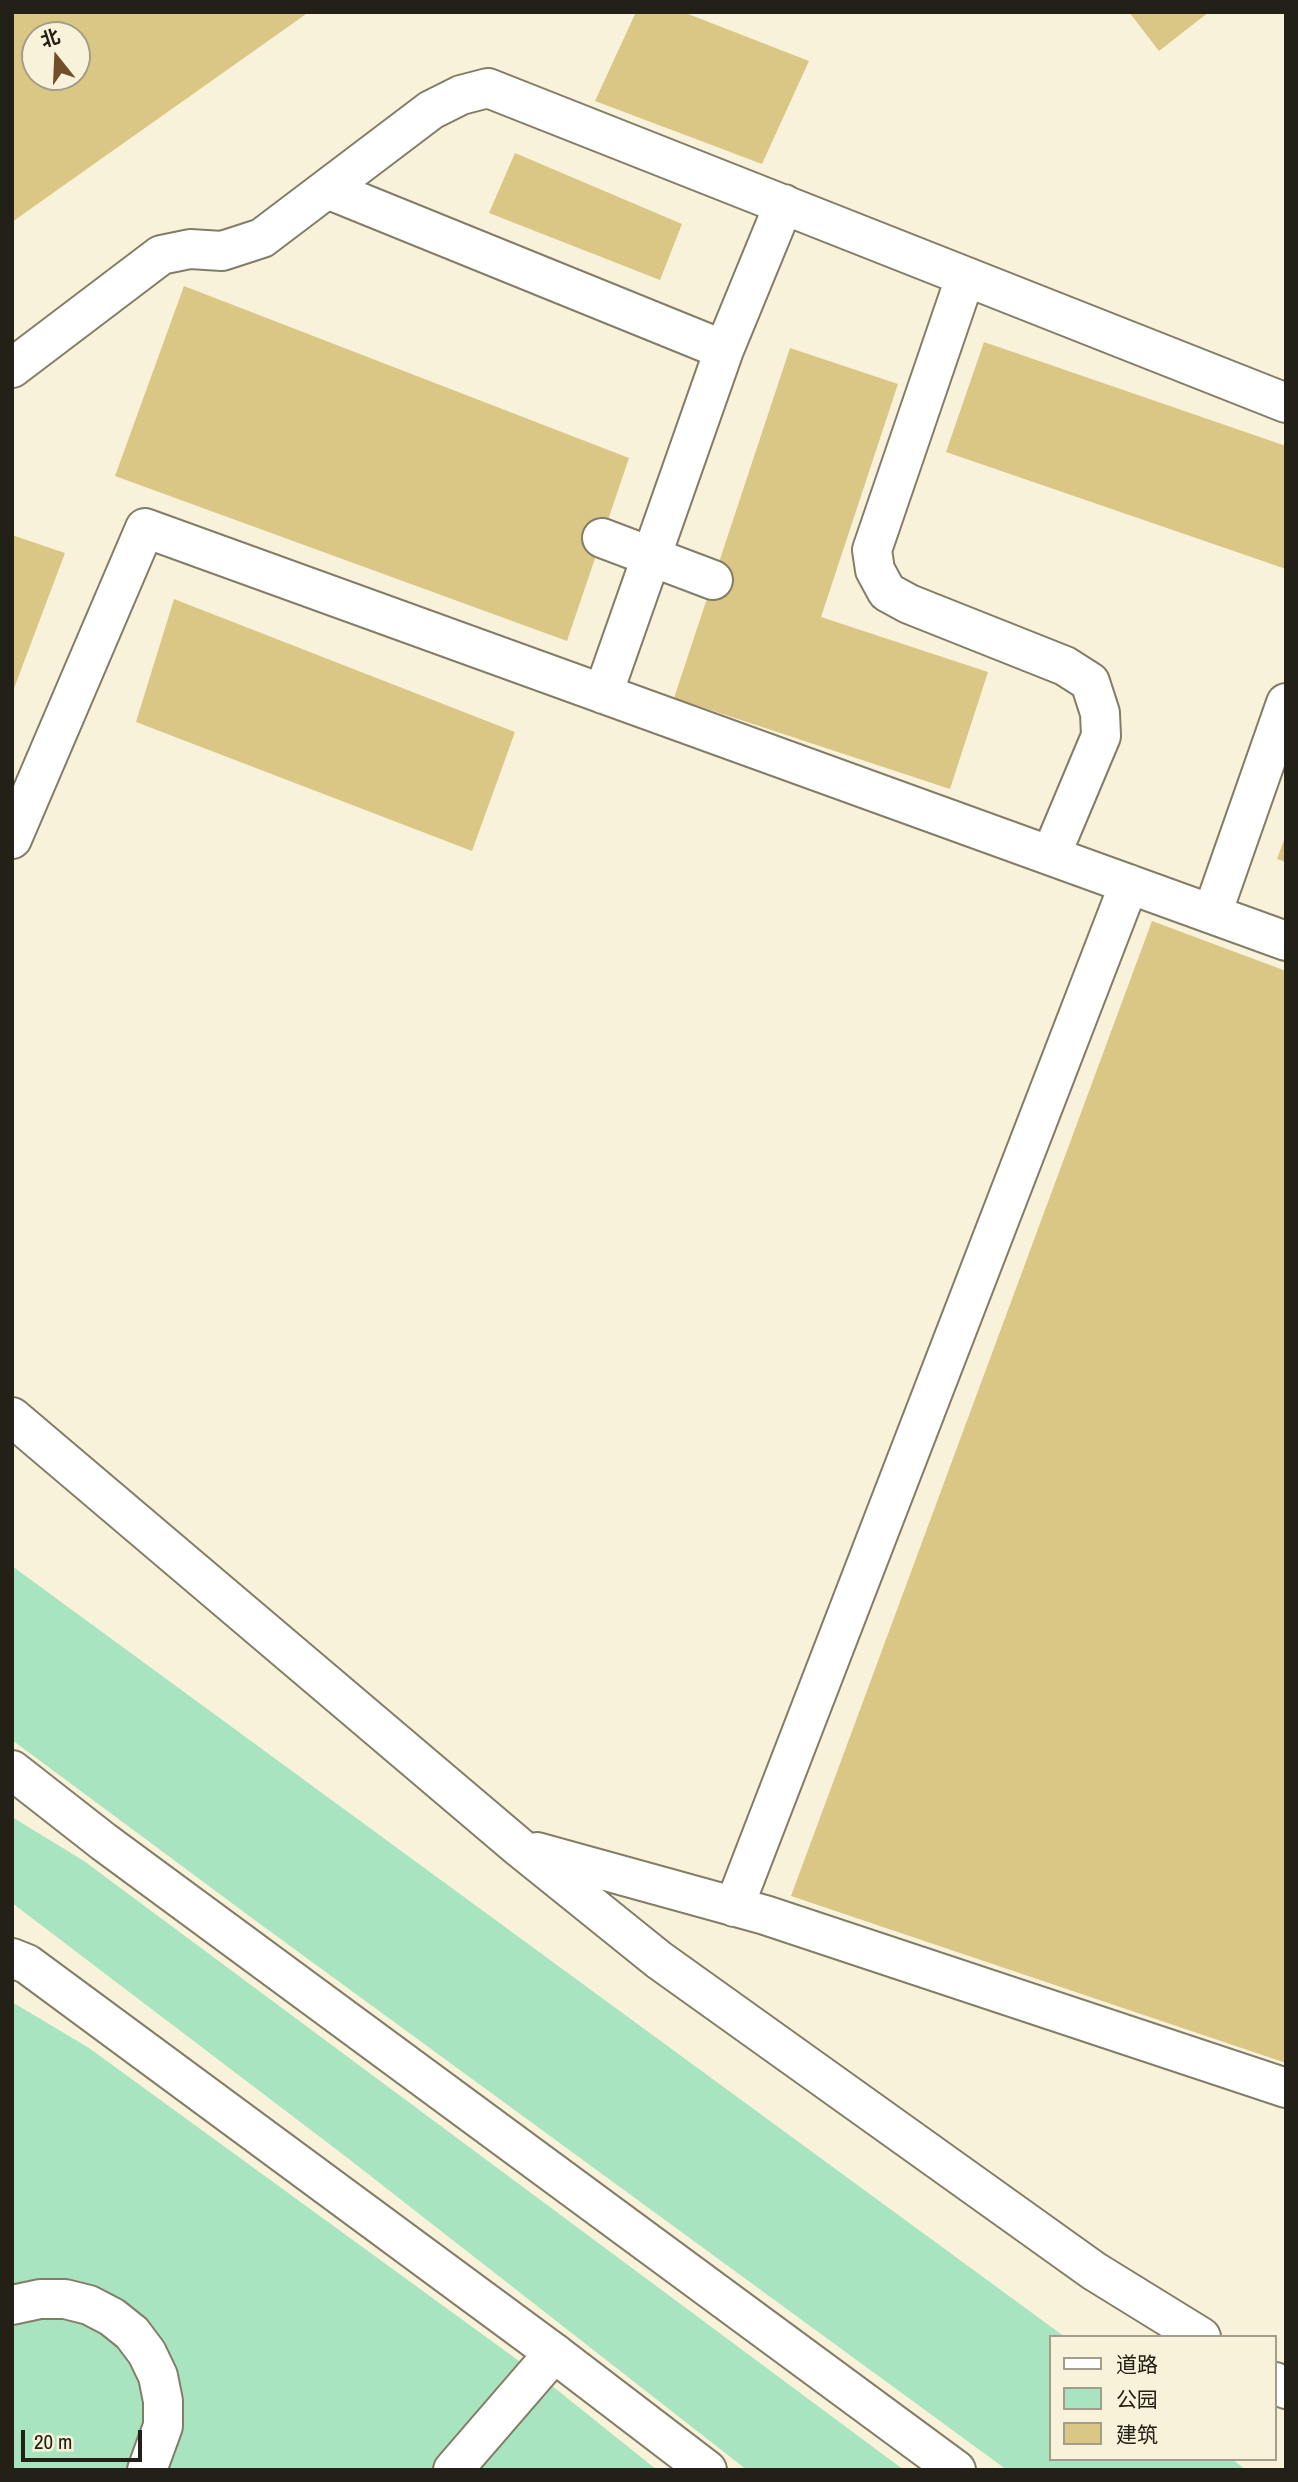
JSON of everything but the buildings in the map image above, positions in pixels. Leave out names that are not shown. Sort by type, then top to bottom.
[{"type":"main road","points":[[12,368],[161,255],[190,249],[222,251],[262,238],[431,110],[461,95],[488,88],[1286,403]]},
{"type":"main road","points":[[327,189],[723,350]]},
{"type":"main road","points":[[603,694],[723,350],[784,204]]},
{"type":"main road","points":[[965,278],[872,550],[873,560],[875,570],[887,592],[909,604],[1065,666],[1090,682],[1100,713],[1101,736],[1051,855]]},
{"type":"main road","points":[[12,839],[145,528],[1286,941]]},
{"type":"main road","points":[[602,538],[713,580]]},
{"type":"main road","points":[[1212,914],[1286,703]]},
{"type":"main road","points":[[734,1906],[1129,884]]},
{"type":"main road","points":[[12,1417],[520,1848],[659,1960],[1094,2271],[1198,2335]]},
{"type":"main road","points":[[12,1770],[104,1842],[956,2470]]},
{"type":"main road","points":[[12,1794],[104,1842]]},
{"type":"main road","points":[[520,1848],[734,1906],[1286,2088]]},
{"type":"main road","points":[[17,1958],[554,2353],[707,2470]]},
{"type":"main road","points":[[12,2305],[40,2299],[65,2299],[89,2305],[112,2317],[132,2333],[148,2353],[158,2376],[163,2401],[163,2426],[147,2470]]},
{"type":"main road","points":[[453,2470],[554,2353]]},
{"type":"green space","points":[[12,1566],[1062,2335],[1050,2335],[1050,2461],[1235,2461],[1246,2470],[1007,2470],[12,1740]]},
{"type":"green space","points":[[12,1817],[84,1861],[904,2470],[747,2470],[345,2156],[12,1903]]},
{"type":"green space","points":[[12,2002],[89,2048],[541,2377],[657,2470],[12,2470]]}]
